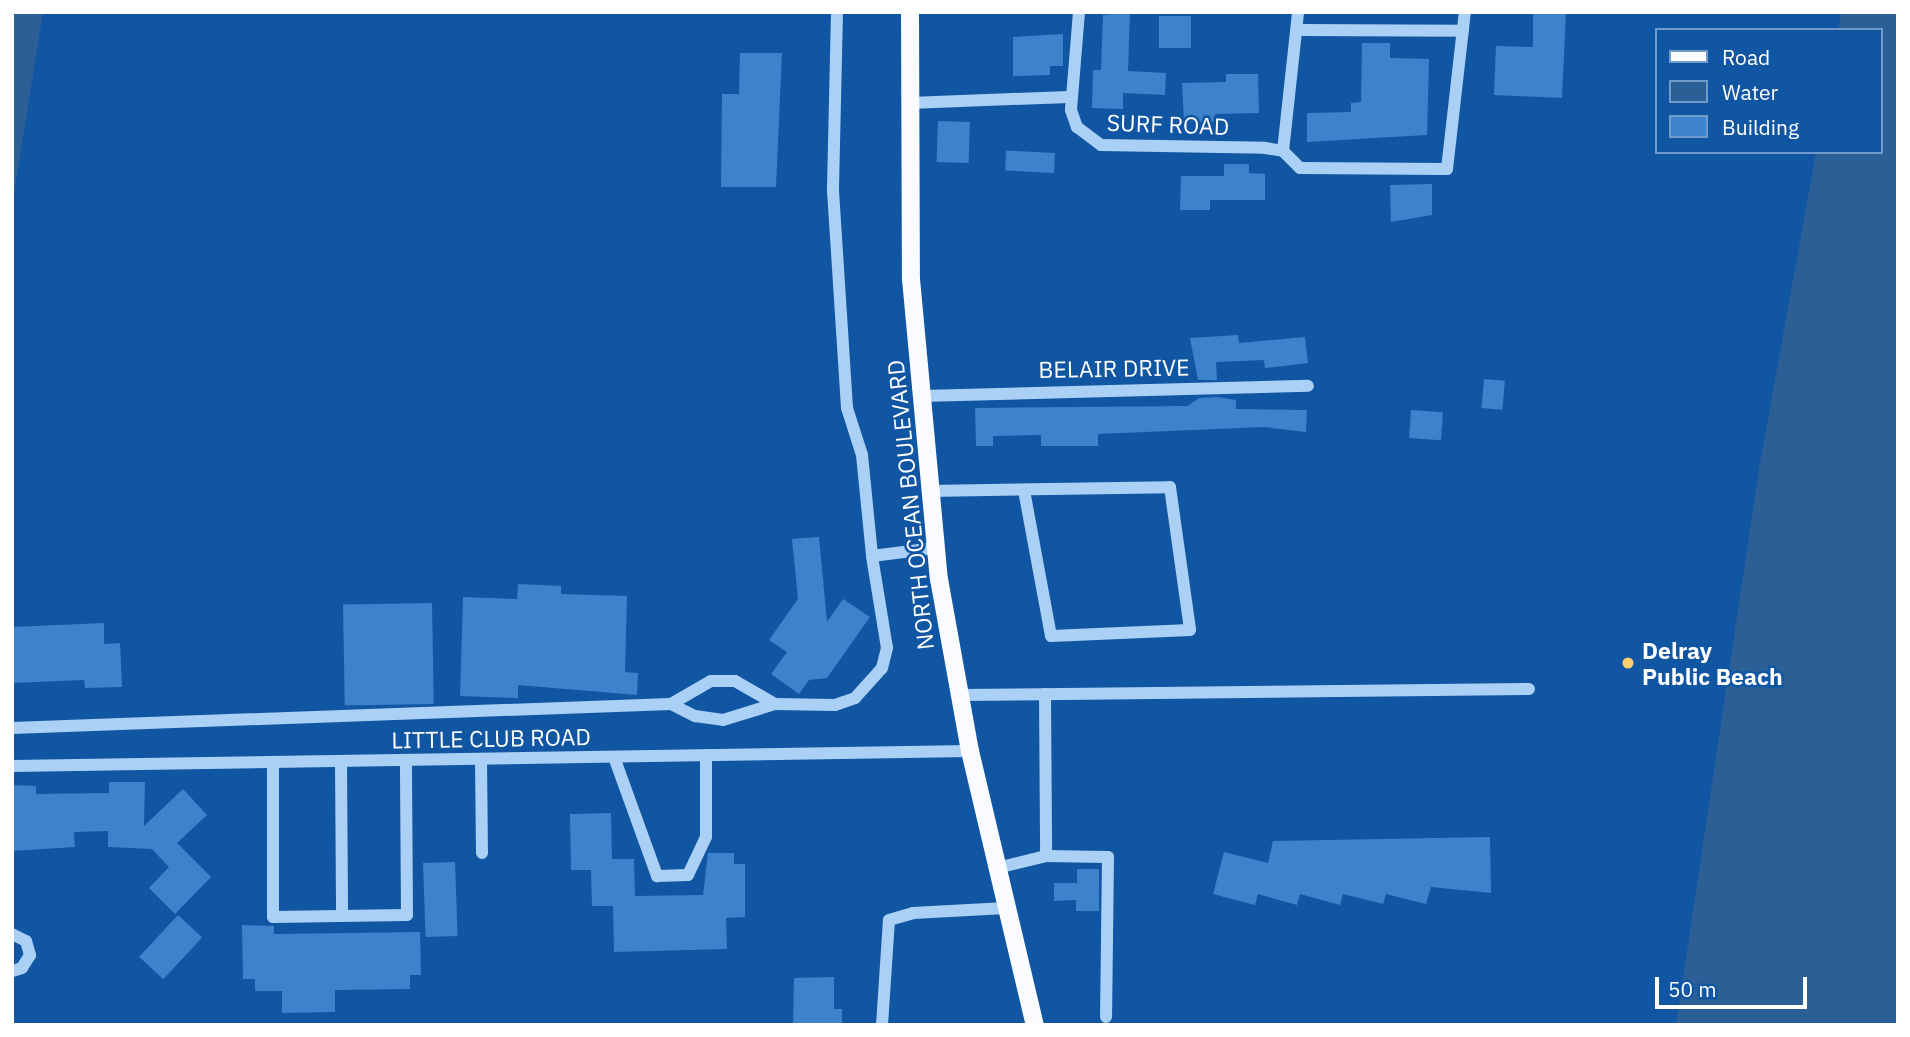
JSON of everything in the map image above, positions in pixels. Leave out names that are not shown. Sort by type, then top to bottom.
[{"type":"main road","name":"NORTH OCEAN BOULEVARD","points":[[910,12],[911,279],[935,548],[970,751],[1035,1025]]},
{"type":"street","points":[[671,704],[695,716],[723,720],[775,704],[835,705],[871,685],[887,648],[872,556],[862,455],[847,408],[836,232],[837,12]]},
{"type":"street","points":[[910,103],[1069,97],[1079,12]]},
{"type":"street","points":[[1283,151],[1299,30],[1298,12]]},
{"type":"street","points":[[1299,30],[1463,31],[1465,12]]},
{"type":"street","name":"SURF ROAD","points":[[1069,97],[1077,127],[1101,145],[1283,151],[1300,168],[1447,169],[1463,31]]},
{"type":"street","name":"BELAIR DRIVE","points":[[921,396],[1308,386]]},
{"type":"street","points":[[928,491],[1024,489],[1170,486],[1190,630],[1052,636],[1024,489]]},
{"type":"street","points":[[872,556],[935,548]]},
{"type":"street","points":[[12,728],[671,704],[711,681],[735,681],[775,704]]},
{"type":"street","points":[[959,695],[1529,689]]},
{"type":"street","points":[[1045,694],[1046,856]]},
{"type":"street","name":"LITTLE CLUB ROAD","points":[[12,766],[970,751]]},
{"type":"street","points":[[614,757],[657,876],[688,875],[706,837],[706,755]]},
{"type":"street","points":[[481,759],[482,853]]},
{"type":"street","points":[[273,762],[273,917],[342,916],[407,915],[406,760]]},
{"type":"street","points":[[341,761],[342,916]]},
{"type":"street","points":[[997,868],[1046,856],[1108,857],[1106,1017]]},
{"type":"street","points":[[882,1025],[888,920],[913,913],[1006,908]]},
{"type":"street","points":[[12,934],[26,941],[30,956],[22,968],[12,971]]},
{"type":"water","points":[[12,12],[43,12],[12,206]]},
{"type":"water","points":[[1841,12],[1898,12],[1898,1025],[1676,1025],[1759,469],[1816,154],[1882,154],[1882,28],[1838,28]]},
{"type":"building","points":[[1130,12],[1128,71],[1166,73],[1165,95],[1123,93],[1123,109],[1092,108],[1093,70],[1101,70],[1103,15]]},
{"type":"building","points":[[1533,12],[1566,12],[1562,98],[1494,95],[1496,46],[1533,47]]},
{"type":"building","points":[[1159,16],[1191,16],[1191,48],[1159,48]]},
{"type":"building","points":[[1063,34],[1063,66],[1050,66],[1050,75],[1013,76],[1013,37]]},
{"type":"building","points":[[1362,43],[1390,43],[1390,58],[1429,59],[1427,135],[1307,142],[1307,113],[1351,112],[1351,103],[1361,102]]},
{"type":"building","points":[[740,53],[782,53],[776,187],[721,187],[722,94],[739,94]]},
{"type":"building","points":[[1226,74],[1258,74],[1259,113],[1215,114],[1215,122],[1184,122],[1182,83],[1226,82]]},
{"type":"building","points":[[938,121],[970,122],[969,163],[937,162]]},
{"type":"building","points":[[1006,150],[1055,153],[1054,173],[1005,170]]},
{"type":"building","points":[[1224,164],[1249,164],[1249,173],[1265,174],[1265,200],[1210,200],[1210,210],[1180,210],[1181,176],[1224,176]]},
{"type":"building","points":[[1432,184],[1432,215],[1391,222],[1390,185]]},
{"type":"building","points":[[1238,335],[1239,343],[1305,337],[1308,363],[1265,368],[1264,360],[1216,362],[1217,380],[1198,380],[1190,338]]},
{"type":"building","points":[[1484,379],[1505,381],[1502,410],[1481,408]]},
{"type":"building","points":[[1199,398],[1236,400],[1236,409],[1307,410],[1306,432],[1264,427],[1098,434],[1098,446],[1041,446],[1041,435],[993,436],[993,446],[976,446],[975,408],[1188,406]]},
{"type":"building","points":[[1411,410],[1443,412],[1441,440],[1409,438]]},
{"type":"building","points":[[819,537],[827,622],[843,599],[870,617],[827,678],[809,680],[799,694],[771,674],[787,652],[769,640],[798,599],[792,539]]},
{"type":"building","points":[[518,584],[561,586],[561,594],[627,596],[625,672],[638,673],[637,695],[518,685],[518,698],[460,696],[463,597],[517,599]]},
{"type":"building","points":[[432,603],[434,704],[345,706],[343,605]]},
{"type":"building","points":[[104,623],[104,644],[120,643],[122,687],[85,688],[84,680],[12,683],[12,627]]},
{"type":"building","points":[[109,782],[145,782],[144,826],[183,789],[207,815],[177,843],[211,877],[175,914],[149,888],[169,867],[152,849],[108,847],[108,831],[74,832],[75,847],[12,851],[12,785],[36,786],[36,794],[109,793]]},
{"type":"building","points":[[611,813],[612,859],[634,859],[635,896],[703,895],[708,853],[734,853],[734,864],[745,864],[745,917],[726,918],[727,949],[614,952],[613,906],[592,906],[591,870],[571,870],[570,814]]},
{"type":"building","points":[[1490,837],[1491,893],[1431,887],[1426,904],[1386,894],[1383,904],[1343,894],[1340,905],[1300,894],[1297,905],[1258,894],[1255,905],[1213,894],[1224,852],[1268,863],[1273,841]]},
{"type":"building","points":[[455,862],[458,936],[426,937],[423,863]]},
{"type":"building","points":[[1077,869],[1099,869],[1099,911],[1076,911],[1076,900],[1054,901],[1054,883],[1077,883]]},
{"type":"building","points":[[178,915],[202,938],[163,979],[139,957]]},
{"type":"building","points":[[242,925],[274,926],[274,934],[420,932],[421,975],[410,975],[410,989],[335,990],[335,1012],[282,1013],[282,991],[255,991],[255,979],[243,979]]},
{"type":"building","points":[[834,977],[834,1009],[842,1009],[842,1025],[793,1025],[794,978]]},
{"type":"place","name":"Delray Public Beach","points":[[1628,663]]}]
